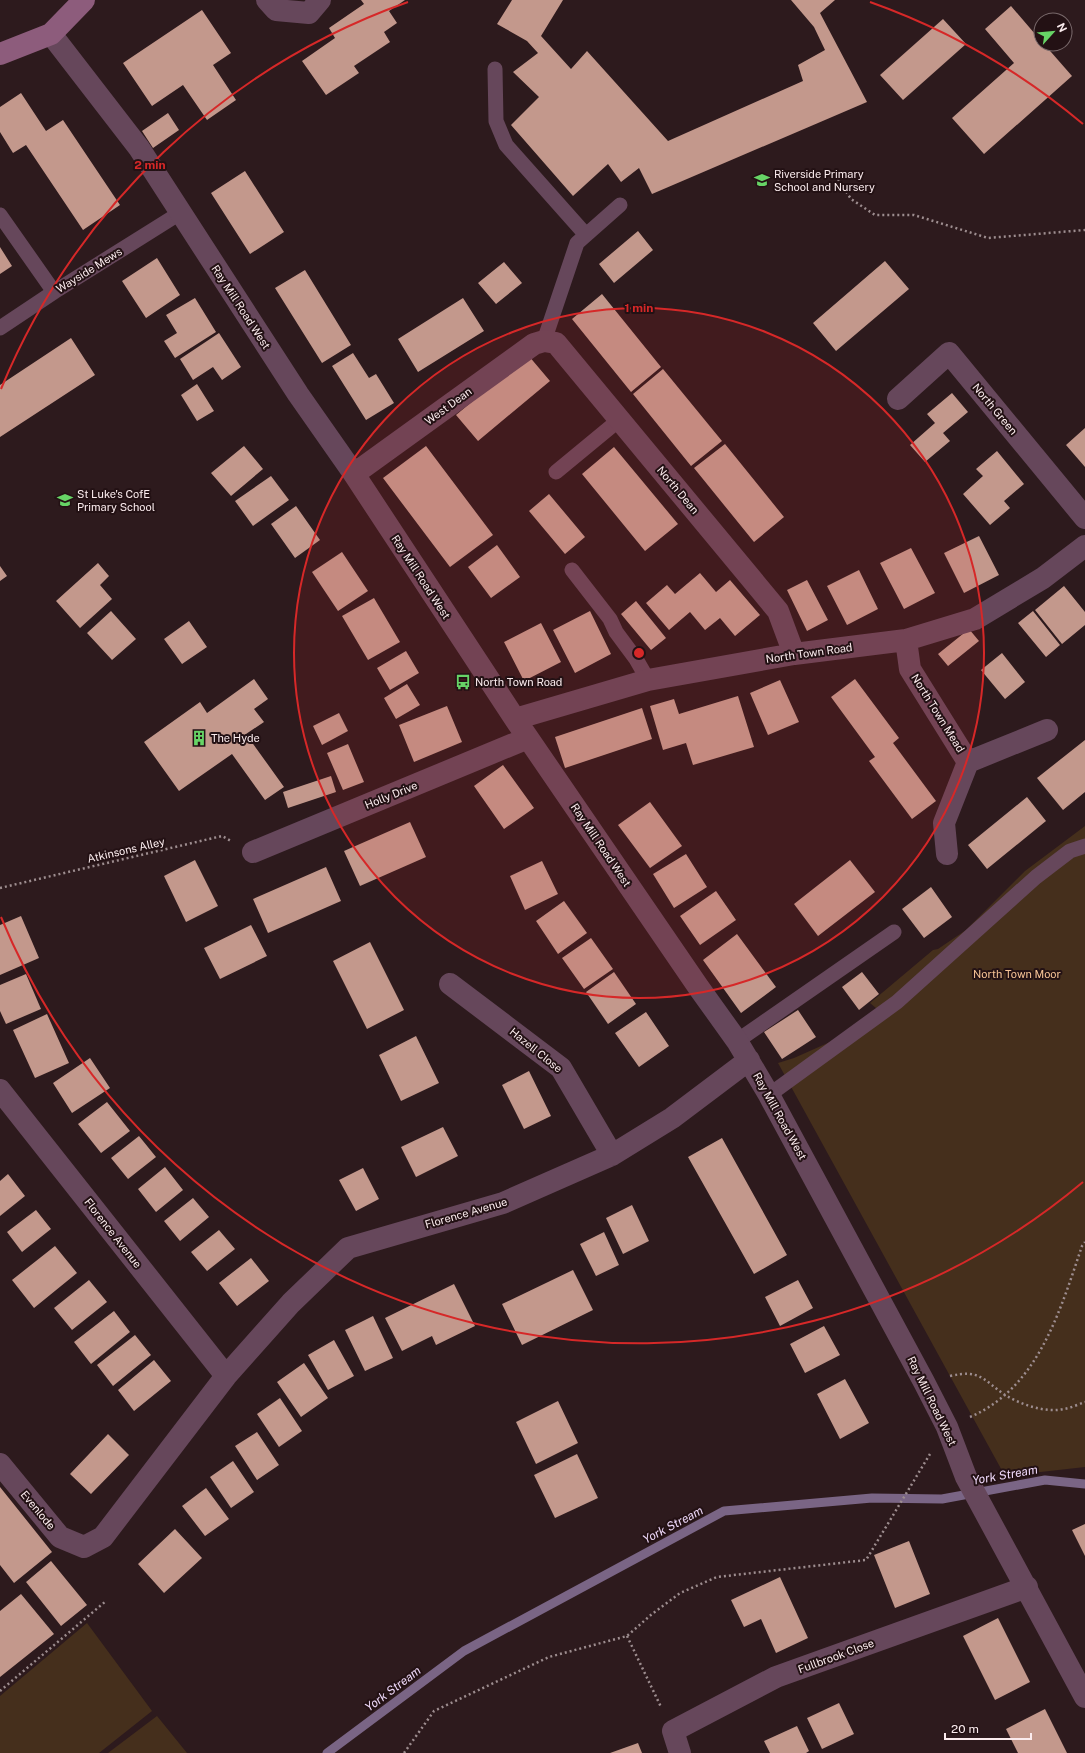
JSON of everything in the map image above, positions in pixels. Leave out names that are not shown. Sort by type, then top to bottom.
[{"type":"main road","points":[[0,54],[51,34],[84,0]]},
{"type":"street","points":[[267,0],[276,10],[310,13],[320,0]]},
{"type":"street","name":"Ray Mill Road West","points":[[51,34],[139,148],[298,394],[354,474],[515,719],[749,1060],[924,1382],[947,1427],[966,1477],[1027,1586],[1085,1697]]},
{"type":"street","name":"West Dean","points":[[354,474],[534,344],[544,341]]},
{"type":"street","name":"North Dean","points":[[544,341],[556,343],[778,611],[794,654]]},
{"type":"street","name":"North Green","points":[[898,399],[949,353],[1085,518]]},
{"type":"street","name":"North Town Road","points":[[515,719],[648,680],[794,654],[906,640],[975,619],[1043,578],[1085,546]]},
{"type":"street","name":"North Town Mead","points":[[906,640],[910,669],[968,762]]},
{"type":"street","name":"North Town Mead","points":[[947,854],[944,823],[968,762],[1047,730]]},
{"type":"street","name":"Holly Drive","points":[[253,852],[528,738]]},
{"type":"street","name":"Hazell Close","points":[[450,984],[562,1068],[612,1155]]},
{"type":"street","name":"Florence Avenue","points":[[84,1547],[103,1537],[226,1376],[291,1303],[348,1248],[503,1204],[612,1155],[672,1118],[749,1060]]},
{"type":"street","name":"Florence Avenue","points":[[0,1090],[226,1376]]},
{"type":"street","name":"Evenlode","points":[[0,1464],[60,1537],[84,1547]]},
{"type":"street","name":"Fullbrook Close","points":[[673,1731],[776,1677],[1027,1586]]},
{"type":"street","points":[[673,1731],[680,1753]]},
{"type":"lane","points":[[495,69],[496,121],[506,145],[586,235]]},
{"type":"lane","points":[[544,341],[577,243],[620,205]]},
{"type":"lane","name":"Wayside Mews","points":[[0,328],[54,292],[180,213]]},
{"type":"lane","points":[[0,215],[54,292]]},
{"type":"lane","points":[[556,472],[620,420]]},
{"type":"lane","points":[[572,570],[610,619],[616,632],[648,680]]},
{"type":"lane","points":[[769,1095],[897,1002],[1036,877],[1070,851],[1085,846]]},
{"type":"lane","points":[[737,1041],[894,932]]},
{"type":"path","points":[[838,178],[851,199],[875,215],[914,215],[988,238],[1085,230]]},
{"type":"path","name":"Atkinsons Alley","points":[[0,888],[222,836],[253,852]]},
{"type":"path","points":[[947,1427],[982,1412],[1005,1395],[1029,1370],[1047,1340],[1065,1296],[1082,1246],[1085,1242]]},
{"type":"path","points":[[924,1382],[963,1373],[982,1377],[1005,1395],[1021,1403],[1045,1410],[1065,1409],[1085,1402]]},
{"type":"path","points":[[404,1753],[434,1711],[549,1657],[627,1636],[652,1614],[680,1594],[717,1576],[866,1560],[914,1478]]},
{"type":"path","points":[[0,1691],[106,1601]]},
{"type":"path","points":[[627,1636],[673,1731]]},
{"type":"green space","name":"North Town Moor","points":[[1085,826],[1085,1467],[1005,1476],[778,1063],[794,1058],[839,1038],[877,1009],[870,1003],[933,950],[938,949],[966,930],[1025,871]]},
{"type":"green space","points":[[87,1623],[152,1711],[99,1753],[0,1753],[0,1696]]},
{"type":"green space","points":[[157,1716],[187,1753],[108,1753]]},
{"type":"building","points":[[361,0],[405,0],[389,11],[397,23],[384,32],[390,42],[354,66],[359,73],[326,95],[302,61],[335,38],[329,28],[364,4]]},
{"type":"building","points":[[512,0],[563,0],[541,36],[571,69],[587,51],[668,141],[803,81],[798,65],[825,50],[814,27],[791,0],[835,0],[820,13],[867,102],[652,194],[639,168],[621,182],[608,164],[573,196],[511,125],[539,97],[513,72],[538,53],[527,41],[497,24]]},
{"type":"building","points":[[1011,6],[1033,32],[1033,52],[1051,52],[1072,76],[984,154],[952,118],[1014,63],[985,29]]},
{"type":"building","points":[[202,10],[231,53],[213,65],[236,100],[207,120],[183,85],[152,106],[123,63]]},
{"type":"building","points":[[943,19],[966,44],[903,100],[880,75]]},
{"type":"building","points":[[21,93],[46,131],[63,120],[120,205],[83,230],[26,145],[13,153],[0,132],[0,107]]},
{"type":"building","points":[[168,113],[179,130],[153,148],[142,131]]},
{"type":"building","points":[[245,171],[284,232],[250,254],[211,193]]},
{"type":"building","points":[[638,231],[653,250],[614,283],[599,264]]},
{"type":"building","points":[[0,247],[12,266],[0,274]]},
{"type":"building","points":[[157,258],[180,295],[146,318],[122,281]]},
{"type":"building","points":[[885,261],[909,289],[836,351],[813,323]]},
{"type":"building","points":[[504,262],[522,283],[496,304],[478,283]]},
{"type":"building","points":[[305,270],[351,345],[322,363],[275,288]]},
{"type":"building","points":[[602,294],[661,367],[631,392],[572,319]]},
{"type":"building","points":[[195,298],[216,332],[175,358],[164,341],[177,333],[166,315]]},
{"type":"building","points":[[463,298],[484,331],[418,372],[398,339]]},
{"type":"building","points":[[219,333],[241,367],[222,380],[213,367],[193,380],[180,359]]},
{"type":"building","points":[[71,338],[95,375],[0,437],[0,385]]},
{"type":"building","points":[[353,353],[369,378],[376,374],[394,403],[366,420],[332,366]]},
{"type":"building","points":[[528,355],[550,381],[478,441],[456,415]]},
{"type":"building","points":[[663,369],[722,441],[691,466],[633,394]]},
{"type":"building","points":[[197,384],[214,411],[197,421],[181,395]]},
{"type":"building","points":[[952,393],[968,412],[943,433],[950,441],[925,462],[910,445],[935,423],[927,414]]},
{"type":"building","points":[[1085,428],[1085,467],[1066,445]]},
{"type":"building","points":[[725,444],[784,517],[754,542],[694,468]]},
{"type":"building","points":[[244,446],[263,469],[231,496],[211,473]]},
{"type":"building","points":[[426,446],[493,535],[450,567],[383,478]]},
{"type":"building","points":[[614,447],[678,524],[645,551],[582,474]]},
{"type":"building","points":[[997,451],[1024,484],[1004,501],[1010,508],[990,525],[963,494],[983,476],[976,469]]},
{"type":"building","points":[[271,476],[289,500],[253,526],[235,501]]},
{"type":"building","points":[[549,494],[585,537],[565,554],[529,511]]},
{"type":"building","points":[[296,506],[320,540],[295,558],[271,524]]},
{"type":"building","points":[[979,536],[999,575],[964,593],[944,553]]},
{"type":"building","points":[[497,545],[520,577],[491,598],[468,567]]},
{"type":"building","points":[[911,548],[935,593],[904,609],[880,563]]},
{"type":"building","points":[[342,552],[368,591],[338,611],[312,572]]},
{"type":"building","points":[[98,563],[109,576],[100,585],[112,599],[80,628],[56,601]]},
{"type":"building","points":[[0,566],[7,576],[0,581]]},
{"type":"building","points":[[859,570],[878,609],[847,625],[827,586]]},
{"type":"building","points":[[700,573],[716,592],[730,580],[760,615],[735,636],[720,618],[705,630],[690,612],[669,630],[646,603],[667,585],[675,594]]},
{"type":"building","points":[[807,580],[828,620],[807,631],[787,590]]},
{"type":"building","points":[[1064,586],[1085,612],[1085,625],[1062,644],[1035,610]]},
{"type":"building","points":[[374,598],[400,642],[368,660],[342,616]]},
{"type":"building","points":[[636,601],[666,638],[651,650],[621,614]]},
{"type":"building","points":[[111,611],[136,639],[112,660],[87,633]]},
{"type":"building","points":[[590,611],[611,654],[575,673],[553,630]]},
{"type":"building","points":[[1033,611],[1060,645],[1046,657],[1018,623]]},
{"type":"building","points":[[189,621],[207,647],[182,664],[164,639]]},
{"type":"building","points":[[541,623],[561,662],[524,681],[504,642]]},
{"type":"building","points":[[969,629],[979,641],[948,666],[938,654]]},
{"type":"building","points":[[406,651],[419,673],[390,690],[377,668]]},
{"type":"building","points":[[1002,653],[1025,682],[1005,699],[981,670]]},
{"type":"building","name":"The Hyde","points":[[254,679],[268,699],[254,709],[264,722],[246,734],[284,787],[265,800],[232,754],[179,791],[144,742],[200,702],[207,713]]},
{"type":"building","points":[[855,679],[899,738],[893,743],[936,801],[912,819],[869,761],[875,757],[831,697]]},
{"type":"building","points":[[780,680],[799,722],[768,735],[750,693]]},
{"type":"building","points":[[407,684],[420,705],[396,719],[384,698]]},
{"type":"building","points":[[738,696],[754,747],[693,765],[686,743],[663,750],[650,706],[674,699],[679,714]]},
{"type":"building","points":[[447,706],[462,742],[414,762],[399,725]]},
{"type":"building","points":[[642,708],[652,739],[565,768],[555,737]]},
{"type":"building","points":[[339,713],[348,731],[322,745],[313,726]]},
{"type":"building","points":[[1085,740],[1085,792],[1063,810],[1037,778]]},
{"type":"building","points":[[348,744],[364,782],[343,790],[327,753]]},
{"type":"building","points":[[503,765],[534,808],[504,829],[474,786]]},
{"type":"building","points":[[331,776],[336,792],[288,808],[283,792]]},
{"type":"building","points":[[1027,797],[1046,821],[987,869],[968,845]]},
{"type":"building","points":[[650,802],[682,846],[650,868],[618,825]]},
{"type":"building","points":[[410,822],[426,857],[360,886],[344,851]]},
{"type":"building","points":[[686,854],[707,887],[674,908],[653,874]]},
{"type":"building","points":[[195,860],[218,906],[186,922],[164,876]]},
{"type":"building","points":[[850,860],[875,892],[818,936],[794,904]]},
{"type":"building","points":[[542,861],[558,894],[525,910],[510,876]]},
{"type":"building","points":[[326,867],[341,901],[268,933],[253,899]]},
{"type":"building","points":[[931,887],[952,917],[924,938],[902,909]]},
{"type":"building","points":[[716,891],[736,920],[700,945],[680,916]]},
{"type":"building","points":[[564,901],[587,933],[558,954],[536,921]]},
{"type":"building","points":[[21,916],[39,958],[0,975],[0,925]]},
{"type":"building","points":[[251,925],[267,956],[220,979],[204,948]]},
{"type":"building","points":[[737,934],[776,987],[741,1013],[703,960]]},
{"type":"building","points":[[591,938],[613,969],[584,989],[562,958]]},
{"type":"building","points":[[370,942],[404,1010],[367,1029],[333,961]]},
{"type":"building","points":[[614,972],[636,1004],[608,1024],[586,992]]},
{"type":"building","points":[[862,972],[879,994],[859,1010],[842,987]]},
{"type":"building","points":[[26,974],[41,1009],[6,1024],[0,1011],[0,985]]},
{"type":"building","points":[[798,1010],[816,1037],[782,1059],[764,1032]]},
{"type":"building","points":[[646,1012],[669,1046],[639,1067],[615,1033]]},
{"type":"building","points":[[47,1014],[69,1063],[35,1078],[13,1030]]},
{"type":"building","points":[[416,1036],[439,1083],[401,1101],[379,1055]]},
{"type":"building","points":[[90,1058],[110,1088],[72,1113],[53,1083]]},
{"type":"building","points":[[529,1071],[551,1116],[524,1129],[502,1085]]},
{"type":"building","points":[[107,1102],[130,1131],[101,1153],[78,1124]]},
{"type":"building","points":[[443,1127],[458,1156],[416,1177],[401,1147]]},
{"type":"building","points":[[139,1136],[156,1157],[128,1179],[111,1158]]},
{"type":"building","points":[[722,1138],[787,1255],[754,1274],[688,1157]]},
{"type":"building","points":[[165,1167],[183,1190],[156,1212],[138,1189]]},
{"type":"building","points":[[363,1168],[379,1199],[356,1211],[339,1180]]},
{"type":"building","points":[[8,1174],[25,1196],[0,1216],[0,1181]]},
{"type":"building","points":[[193,1198],[209,1217],[180,1241],[164,1221]]},
{"type":"building","points":[[632,1205],[649,1241],[623,1254],[606,1218]]},
{"type":"building","points":[[36,1210],[51,1229],[22,1252],[7,1232]]},
{"type":"building","points":[[219,1230],[235,1249],[207,1271],[191,1252]]},
{"type":"building","points":[[604,1232],[619,1265],[596,1276],[580,1244]]},
{"type":"building","points":[[55,1246],[77,1273],[34,1308],[12,1280]]},
{"type":"building","points":[[251,1258],[269,1281],[237,1306],[219,1283]]},
{"type":"building","points":[[573,1270],[593,1310],[522,1345],[502,1304]]},
{"type":"building","points":[[89,1280],[107,1302],[72,1330],[54,1308]]},
{"type":"building","points":[[798,1280],[813,1308],[780,1326],[765,1297]]},
{"type":"building","points":[[454,1284],[475,1326],[436,1345],[432,1336],[402,1351],[385,1318]]},
{"type":"building","points":[[114,1311],[130,1332],[91,1364],[74,1342]]},
{"type":"building","points":[[373,1316],[393,1358],[365,1371],[345,1330]]},
{"type":"building","points":[[824,1326],[840,1355],[805,1373],[790,1344]]},
{"type":"building","points":[[135,1335],[151,1355],[113,1386],[97,1365]]},
{"type":"building","points":[[334,1340],[354,1376],[328,1390],[308,1355]]},
{"type":"building","points":[[154,1360],[171,1381],[134,1411],[118,1390]]},
{"type":"building","points":[[304,1363],[328,1398],[301,1417],[277,1382]]},
{"type":"building","points":[[845,1379],[869,1423],[840,1439],[817,1394]]},
{"type":"building","points":[[280,1398],[302,1431],[279,1447],[257,1414]]},
{"type":"building","points":[[558,1401],[578,1443],[536,1464],[516,1422]]},
{"type":"building","points":[[257,1432],[279,1465],[257,1480],[235,1446]]},
{"type":"building","points":[[108,1434],[129,1455],[91,1494],[70,1474]]},
{"type":"building","points":[[577,1454],[598,1498],[555,1518],[534,1475]]},
{"type":"building","points":[[233,1461],[254,1492],[231,1508],[210,1477]]},
{"type":"building","points":[[0,1487],[52,1552],[14,1583],[0,1565]]},
{"type":"building","points":[[206,1488],[229,1519],[205,1536],[182,1506]]},
{"type":"building","points":[[1085,1524],[1085,1556],[1072,1530]]},
{"type":"building","points":[[175,1529],[202,1558],[164,1593],[138,1564]]},
{"type":"building","points":[[909,1541],[930,1594],[895,1608],[874,1555]]},
{"type":"building","points":[[51,1561],[87,1605],[61,1626],[26,1582]]},
{"type":"building","points":[[780,1577],[808,1638],[776,1653],[761,1619],[744,1627],[731,1600]]},
{"type":"building","points":[[21,1594],[54,1634],[0,1677],[0,1611]]},
{"type":"building","points":[[998,1618],[1030,1682],[995,1700],[963,1636]]},
{"type":"building","points":[[839,1703],[854,1734],[822,1749],[807,1718]]},
{"type":"building","points":[[1045,1709],[1067,1753],[1018,1753],[1006,1729]]},
{"type":"building","points":[[797,1726],[809,1751],[806,1753],[770,1753],[764,1741]]},
{"type":"building","points":[[638,1743],[642,1753],[610,1753]]},
{"type":"waterway","name":"York Stream","points":[[327,1753],[464,1651],[724,1511],[872,1498],[942,1499],[1045,1480],[1085,1484]]},
{"type":"place","name":"Riverside Primary School and Nursery","points":[[762,180]]},
{"type":"place","name":"St Luke's CofE Primary School","points":[[65,500]]},
{"type":"place","name":"North Town Road","points":[[463,682]]},
{"type":"place","name":"The Hyde","points":[[199,738]]}]
